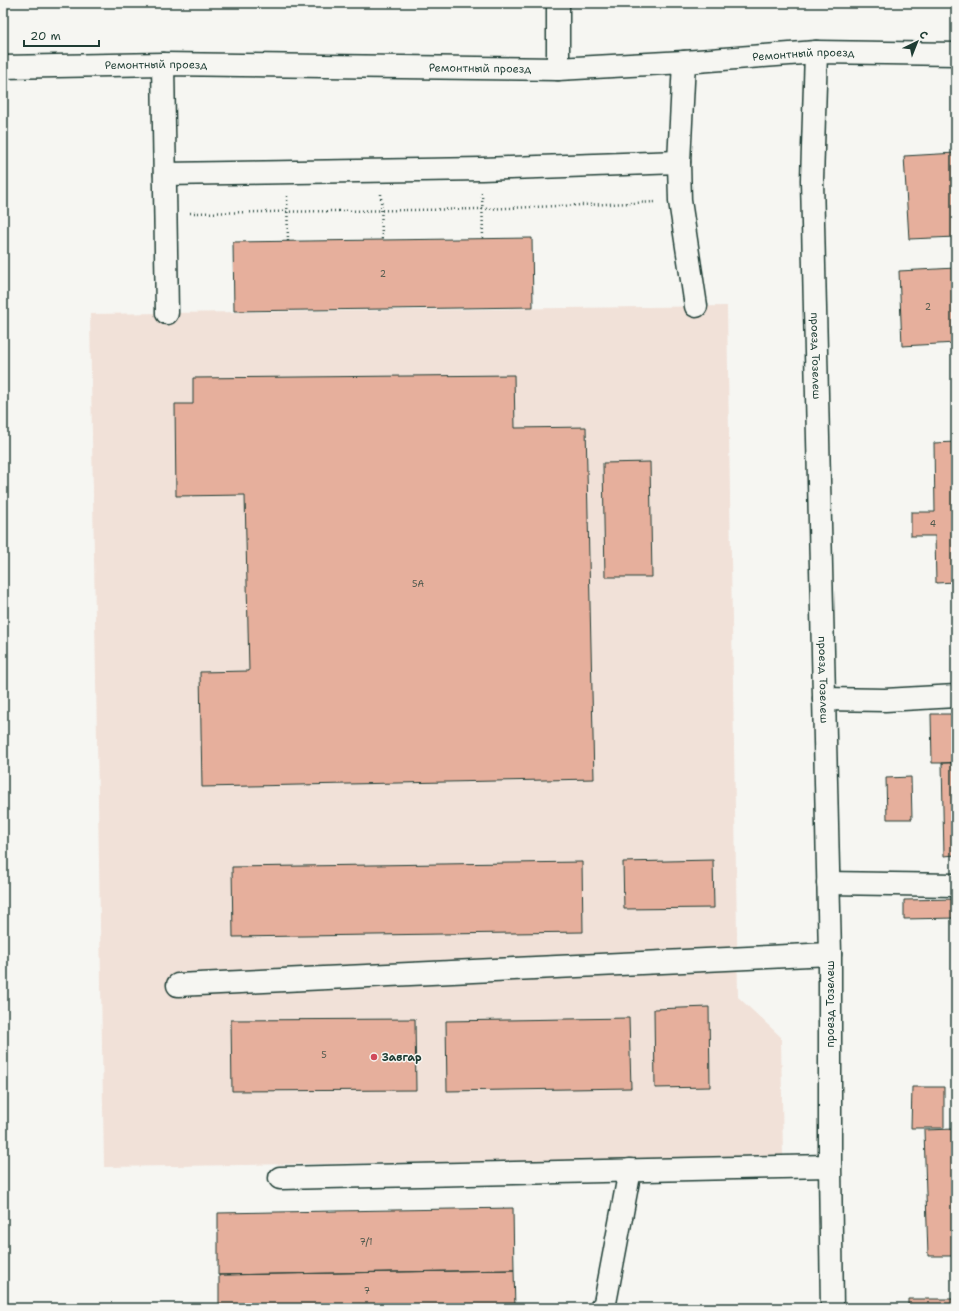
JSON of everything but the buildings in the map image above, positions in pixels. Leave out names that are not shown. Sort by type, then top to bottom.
[{"type":"street","points":[[558,3],[558,69]]},
{"type":"street","name":"Ремонтный проезд","points":[[3,66],[163,64],[558,69],[684,62],[816,52],[956,54]]},
{"type":"street","name":"проезд Тозелеш","points":[[816,52],[812,180],[830,954],[832,1308]]},
{"type":"street","points":[[684,62],[679,162],[680,201],[696,306]]},
{"type":"street","points":[[163,64],[167,314]]},
{"type":"street","points":[[165,174],[482,170],[679,162]]},
{"type":"street","points":[[824,699],[885,700],[956,696]]},
{"type":"street","points":[[828,883],[956,884]]},
{"type":"street","points":[[178,985],[830,954]]},
{"type":"street","points":[[280,1178],[830,1166]]},
{"type":"street","points":[[601,1308],[604,1308],[630,1170]]},
{"type":"path","points":[[482,170],[483,238]]},
{"type":"path","points":[[380,171],[382,240]]},
{"type":"path","points":[[287,172],[288,241]]},
{"type":"path","points":[[165,213],[483,209],[680,201]]},
{"type":"shaded area","points":[[727,306],[738,997],[781,1037],[783,1157],[104,1167],[90,314]]},
{"type":"place","name":"Завгар","points":[[374,1057]]}]
